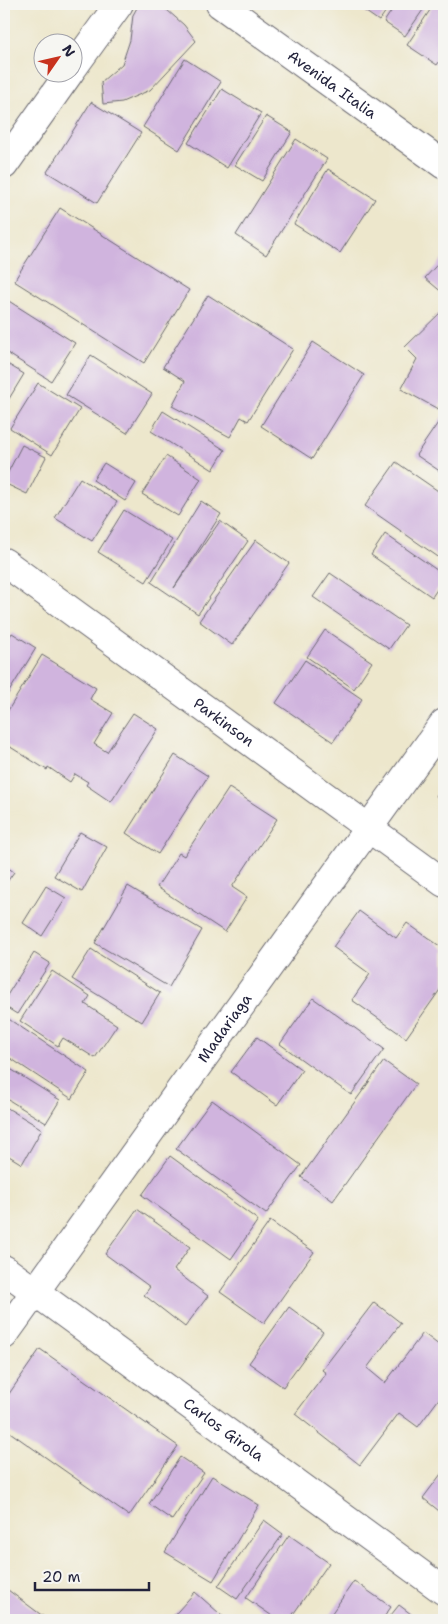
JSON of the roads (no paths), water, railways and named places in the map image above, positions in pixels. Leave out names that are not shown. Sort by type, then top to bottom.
[{"type":"street","points":[[82,55],[119,4]]},
{"type":"street","name":"Avenida Italia","points":[[220,4],[442,159]]},
{"type":"street","points":[[4,165],[63,82]]},
{"type":"street","name":"Parkinson","points":[[4,562],[444,883]]},
{"type":"street","name":"Madariaga","points":[[4,1335],[444,723]]},
{"type":"street","name":"Carlos Girola","points":[[4,1269],[444,1591]]}]
